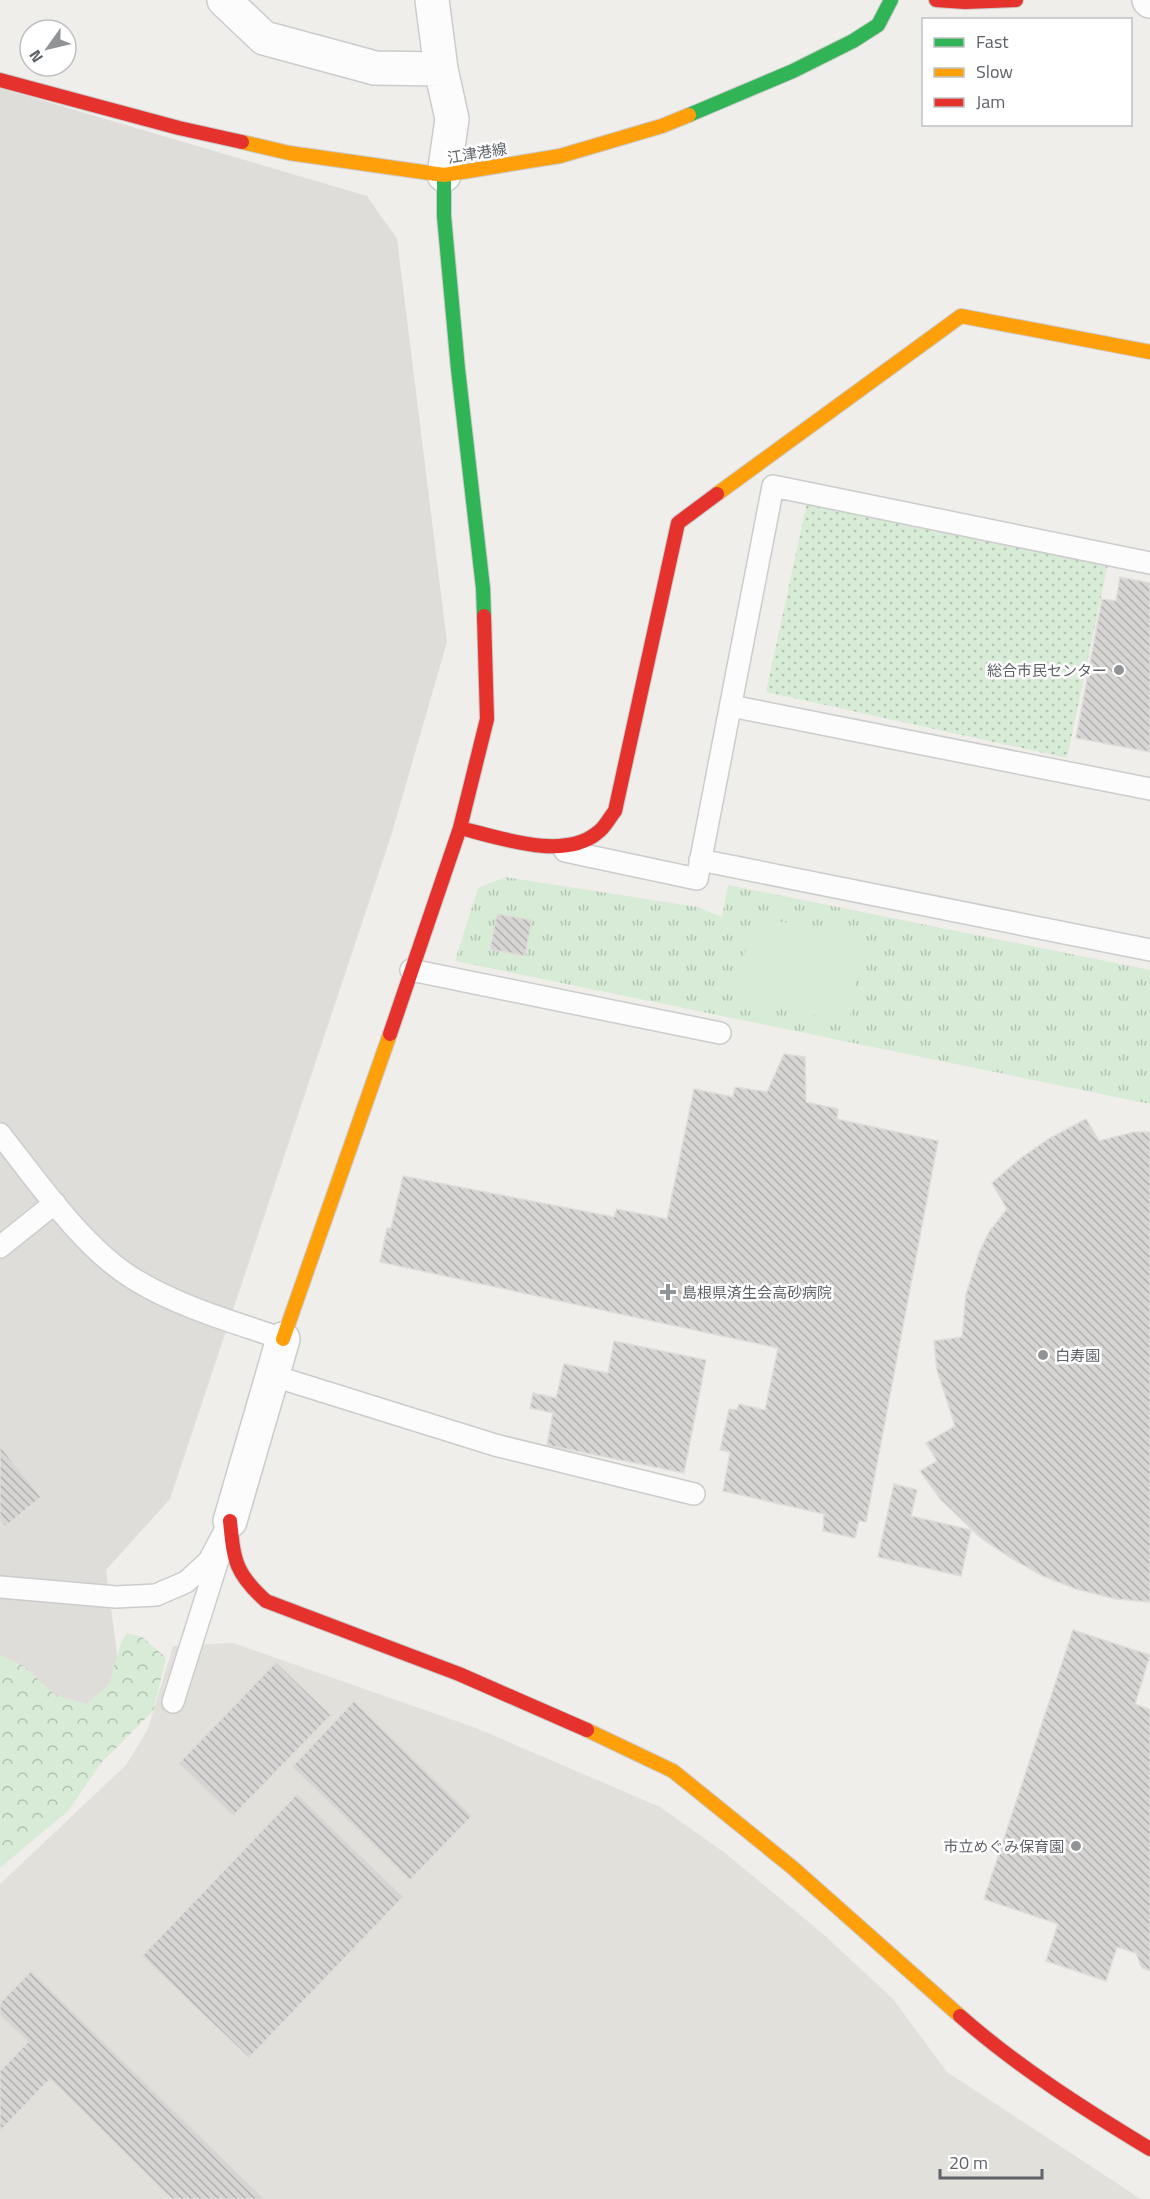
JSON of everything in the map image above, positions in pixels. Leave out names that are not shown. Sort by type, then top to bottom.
[{"type":"main road","name":"江津港線","points":[[0,80],[179,128],[289,153],[444,175],[560,156],[662,126],[793,71],[853,41],[878,25],[891,0]]},
{"type":"main road","points":[[936,0],[965,2],[1016,0]]},
{"type":"main road","points":[[283,1339],[442,885],[460,828],[487,718],[483,588],[456,346],[444,216],[444,175]]},
{"type":"main road","points":[[460,828],[541,846],[577,846],[598,834],[615,811],[678,523],[961,316],[1150,352]]},
{"type":"main road","points":[[230,1521],[234,1558],[247,1584],[267,1601],[459,1674],[597,1734],[673,1771],[792,1868],[983,2036],[1082,2109],[1150,2149]]},
{"type":"street","points":[[224,0],[264,38],[375,68],[441,69]]},
{"type":"street","points":[[432,0],[441,69],[452,119],[444,175]]},
{"type":"street","points":[[230,1521],[283,1339]]},
{"type":"lane","points":[[541,846],[697,879],[773,486],[1150,563]]},
{"type":"lane","points":[[731,706],[1150,789]]},
{"type":"lane","points":[[700,860],[1150,950]]},
{"type":"lane","points":[[411,970],[720,1033]]},
{"type":"lane","points":[[0,1134],[89,1242],[131,1278],[180,1301],[283,1339]]},
{"type":"lane","points":[[0,1247],[55,1203]]},
{"type":"lane","points":[[274,1376],[495,1445],[694,1494]]},
{"type":"lane","points":[[0,1587],[116,1597],[156,1595],[186,1582],[209,1561],[230,1521]]},
{"type":"lane","points":[[173,1702],[230,1521]]},
{"type":"shaded area","points":[[0,88],[367,196],[397,239],[447,642],[391,836],[170,1499],[106,1570],[122,1691],[0,1830]]},
{"type":"shaded area","points":[[233,1643],[476,1728],[660,1807],[725,1853],[822,1933],[893,1999],[947,2072],[1141,2199],[0,2199],[0,1884],[126,1765],[148,1729],[173,1646]]},
{"type":"green space","points":[[808,498],[1108,564],[1067,758],[766,692]]},
{"type":"green space","points":[[505,877],[698,907],[722,917],[728,885],[1150,970],[1150,1104],[455,961],[478,888]]},
{"type":"green space","points":[[752,916],[864,938],[849,1022],[736,1000]]},
{"type":"green space","points":[[127,1633],[142,1637],[166,1658],[153,1711],[101,1763],[69,1810],[0,1868],[0,1655],[24,1666],[55,1695],[87,1704],[109,1684],[121,1643]]},
{"type":"building","name":"総合市民センター","points":[[1120,577],[1150,583],[1150,752],[1076,738],[1102,599],[1116,601]]},
{"type":"building","points":[[497,914],[532,920],[525,956],[490,949]]},
{"type":"building","points":[[784,1054],[805,1057],[806,1102],[838,1109],[837,1119],[938,1141],[866,1522],[859,1521],[855,1538],[823,1531],[824,1514],[723,1491],[730,1452],[720,1450],[729,1409],[737,1410],[739,1404],[765,1410],[778,1348],[380,1262],[387,1228],[391,1228],[403,1176],[614,1217],[617,1209],[667,1219],[694,1089],[733,1097],[735,1087],[767,1092]]},
{"type":"building","name":"白寿園","points":[[1086,1119],[1099,1141],[1134,1132],[1150,1132],[1150,1602],[1116,1599],[1076,1589],[1043,1576],[1011,1558],[982,1539],[941,1500],[920,1471],[937,1461],[926,1443],[955,1426],[937,1370],[934,1341],[962,1337],[966,1294],[979,1253],[989,1232],[1007,1209],[992,1183],[1021,1158],[1050,1138]]},
{"type":"building","points":[[614,1341],[706,1360],[684,1473],[547,1445],[553,1413],[530,1408],[533,1393],[556,1398],[564,1364],[608,1373]]},
{"type":"building","points":[[0,1446],[41,1497],[5,1527],[0,1520]]},
{"type":"building","points":[[894,1484],[917,1490],[911,1516],[971,1530],[961,1576],[878,1557]]},
{"type":"building","name":"市立めぐみ保育園","points":[[1073,1630],[1150,1655],[1135,1704],[1150,1710],[1150,1971],[1142,1968],[1136,1953],[1117,1947],[1106,1981],[1046,1961],[1058,1924],[984,1899]]},
{"type":"building","points":[[276,1662],[331,1715],[233,1816],[179,1763]]},
{"type":"building","points":[[354,1701],[472,1816],[410,1880],[292,1767]]},
{"type":"building","points":[[297,1794],[403,1897],[249,2058],[142,1956]]},
{"type":"building","points":[[31,1971],[264,2199],[172,2199],[50,2079],[0,2131],[0,2071],[28,2042],[0,2015],[0,2003]]},
{"type":"traffic: fast","points":[[689,115],[793,71],[853,41],[878,25],[891,0]]},
{"type":"traffic: fast","points":[[444,175],[444,216],[484,616]]},
{"type":"traffic: slow","points":[[242,142],[289,153],[444,175],[560,156],[662,126],[689,115]]},
{"type":"traffic: slow","points":[[717,494],[961,316],[1150,352]]},
{"type":"traffic: slow","points":[[283,1339],[390,1034]]},
{"type":"traffic: slow","points":[[587,1730],[673,1771],[793,1868],[960,2016]]},
{"type":"traffic: jam","points":[[936,0],[965,2],[1016,0]]},
{"type":"traffic: jam","points":[[0,80],[179,128],[242,142]]},
{"type":"traffic: jam","points":[[460,828],[511,841],[549,846],[583,841],[605,826],[615,811],[678,523],[717,494]]},
{"type":"traffic: jam","points":[[390,1034],[460,828],[487,719],[484,616]]},
{"type":"traffic: jam","points":[[230,1521],[238,1566],[248,1582],[266,1601],[459,1674],[587,1730]]},
{"type":"traffic: jam","points":[[960,2016],[1052,2087],[1150,2149]]},
{"type":"place","name":"総合市民センター","points":[[1119,670]]},
{"type":"place","name":"島根県済生会高砂病院","points":[[668,1292]]},
{"type":"place","name":"白寿園","points":[[1043,1355]]},
{"type":"place","name":"市立めぐみ保育園","points":[[1076,1846]]}]
